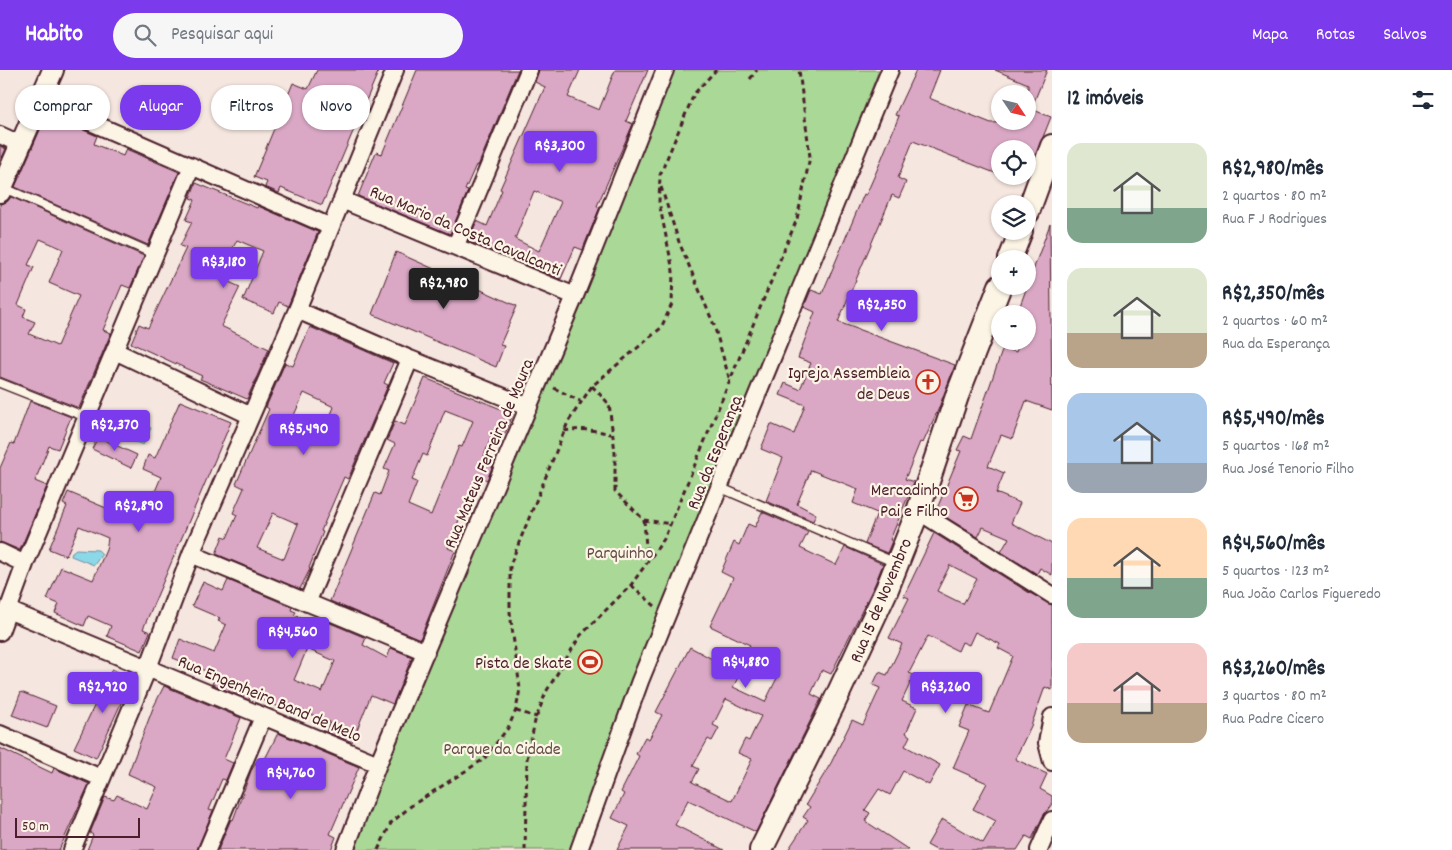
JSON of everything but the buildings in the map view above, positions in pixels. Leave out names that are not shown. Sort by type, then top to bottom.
[{"type":"main road","points":[[1034,195],[1052,146]]},
{"type":"main road","name":"Rua 15 de Novembro","points":[[761,850],[832,707],[887,589],[918,510],[957,396],[996,295]]},
{"type":"street","points":[[46,85],[53,70]]},
{"type":"street","points":[[72,850],[148,668],[191,554],[297,310],[395,70]]},
{"type":"street","points":[[456,245],[529,70]]},
{"type":"street","name":"Rua Mateus Ferreira de Moura","points":[[345,850],[378,764],[575,296],[665,70]]},
{"type":"street","name":"Rua da Esperança","points":[[579,850],[640,681],[721,488],[890,70]]},
{"type":"street","points":[[1,189],[26,130]]},
{"type":"street","points":[[109,130],[331,227]]},
{"type":"street","points":[[0,135],[20,144]]},
{"type":"street","points":[[0,632],[25,564],[192,166]]},
{"type":"street","name":"Rua Mario da Costa Cavalcanti","points":[[342,200],[456,245],[575,296]]},
{"type":"street","points":[[297,310],[528,407]]},
{"type":"street","points":[[115,351],[251,416]]},
{"type":"street","points":[[307,603],[410,359]]},
{"type":"street","points":[[918,510],[1052,595]]},
{"type":"street","points":[[0,552],[25,564]]},
{"type":"street","points":[[191,554],[426,652]]},
{"type":"street","name":"Rua Engenheiro Band de Melo","points":[[8,610],[378,764]]},
{"type":"street","points":[[207,850],[263,717]]},
{"type":"street","points":[[1052,717],[1047,743],[1052,762]]},
{"type":"street","points":[[0,734],[101,778]]},
{"type":"street","points":[[1039,850],[1052,820]]},
{"type":"lane","points":[[1,189],[154,254]]},
{"type":"lane","points":[[0,383],[86,417]]},
{"type":"lane","points":[[721,488],[897,563]]},
{"type":"path","points":[[378,850],[391,823],[411,806],[484,759],[508,728],[516,711],[520,689],[510,612],[510,565],[564,431],[580,401],[592,386],[662,328],[672,304],[673,271],[659,202],[660,175],[694,94],[716,70]]},
{"type":"path","points":[[750,79],[757,70]]},
{"type":"path","points":[[525,850],[527,759],[537,717],[553,678],[580,636],[631,585],[652,558],[671,524],[797,219],[810,157],[799,70]]},
{"type":"path","points":[[659,184],[680,242],[714,324],[730,382]]},
{"type":"path","points":[[540,380],[580,401]]},
{"type":"path","points":[[592,386],[609,404],[614,435],[615,491],[644,520],[671,524]]},
{"type":"path","points":[[564,431],[578,428],[614,435]]},
{"type":"path","points":[[644,520],[646,546],[652,558]]},
{"type":"path","points":[[631,585],[650,603],[668,614]]},
{"type":"path","points":[[516,711],[537,717]]},
{"type":"green space","name":"Parque da Cidade","points":[[672,70],[879,70],[794,289],[736,423],[570,850],[354,850],[387,765],[635,168]]},
{"type":"water","points":[[127,418],[151,428],[143,445],[121,436]]},
{"type":"water","points":[[76,549],[98,550],[102,554],[94,565],[71,556],[72,552]]},
{"type":"place","name":"Igreja Assembleia de Deus","points":[[928,382]]},
{"type":"place","name":"Mercadinho Pai e Filho","points":[[966,499]]},
{"type":"place","name":"Pista de Skate","points":[[590,662]]},
{"type":"park label","name":"Parquinho","points":[[620,552]]}]
